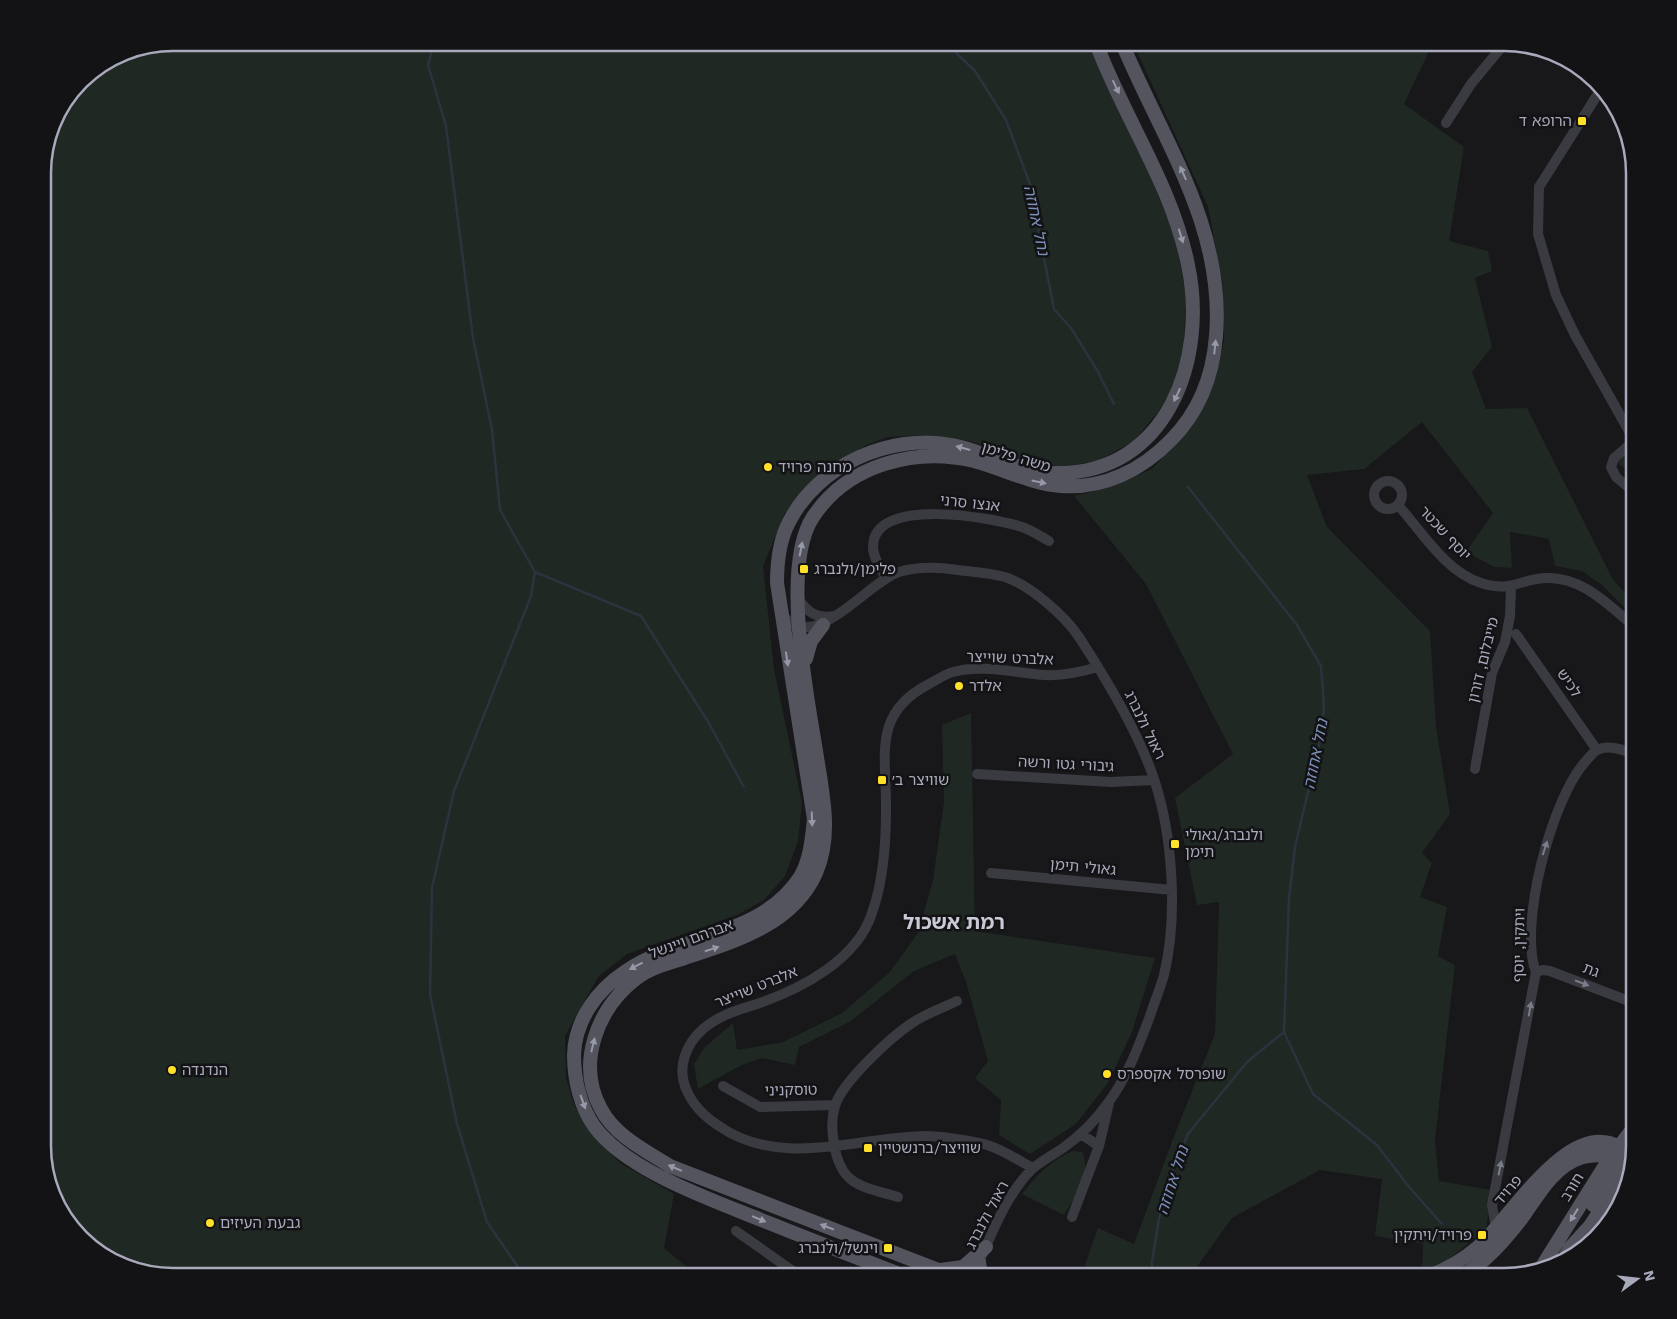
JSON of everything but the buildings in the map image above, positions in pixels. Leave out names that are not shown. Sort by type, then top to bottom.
[{"type":"main road","name":"משה פלימן","points":[[780,610],[777,565],[789,522],[806,498],[818,486],[864,455],[890,445],[916,441],[933,442],[968,449],[1001,461],[1051,473],[1088,470],[1112,462],[1132,449],[1158,425],[1175,400],[1190,354],[1193,317],[1189,268],[1181,234],[1164,190],[1100,51]]},
{"type":"main road","name":"משה פלימן","points":[[800,627],[798,566],[807,528],[814,516],[834,494],[864,473],[892,461],[928,454],[975,461],[1029,480],[1058,486],[1100,483],[1127,474],[1150,459],[1178,432],[1198,405],[1214,354],[1217,315],[1213,263],[1204,228],[1187,181],[1126,51]]},
{"type":"main road","name":"אברהם ויינשל","points":[[780,610],[814,820],[811,844],[801,876],[780,900],[755,919],[655,956],[627,970],[608,984],[590,1006],[580,1027],[575,1042],[574,1070],[582,1103],[594,1127],[647,1171],[714,1201],[885,1268]]},
{"type":"main road","points":[[804,667],[811,641],[823,625]]},
{"type":"main road","name":"אברהם ויינשל","points":[[800,627],[804,667],[826,814],[823,844],[817,870],[805,892],[791,909],[772,923],[728,944],[653,969],[636,979],[616,998],[598,1026],[589,1059],[592,1087],[602,1112],[617,1128],[634,1144],[670,1166],[932,1268]]},
{"type":"main road","name":"פרויד","points":[[1450,1268],[1478,1247],[1553,1163],[1568,1151],[1611,1137],[1626,1125]]},
{"type":"main road","points":[[1570,1248],[1624,1155],[1610,1143],[1596,1142]]},
{"type":"main road","name":"פרויד","points":[[1474,1268],[1494,1250],[1556,1173],[1581,1158],[1624,1155]]},
{"type":"main road","name":"חורב","points":[[1546,1260],[1600,1173],[1624,1155]]},
{"type":"main road","name":"חורב","points":[[1588,1234],[1624,1155]]},
{"type":"main road","points":[[1581,1158],[1592,1160],[1600,1173]]},
{"type":"main road","name":"חורב","points":[[1570,1248],[1574,1246]]},
{"type":"main road","points":[[958,1268],[963,1267],[986,1247]]},
{"type":"main road","points":[[979,1262],[980,1268]]},
{"type":"street","points":[[1446,123],[1472,84],[1498,51]]},
{"type":"street","points":[[1597,95],[1539,187],[1538,234],[1556,295],[1575,335],[1626,426]]},
{"type":"street","points":[[1626,447],[1614,458],[1611,467],[1616,477],[1626,485]]},
{"type":"street","name":"יוסף שכטר","points":[[1398,505],[1456,570],[1482,583],[1511,588],[1545,578],[1571,582],[1595,593],[1626,619]]},
{"type":"street","name":"אנצו סרני","points":[[886,578],[873,552],[875,538],[883,527],[907,517],[954,514],[998,520],[1024,528],[1049,541]]},
{"type":"street","name":"ראול ולנברג","points":[[823,625],[886,578],[896,573],[923,568],[964,570],[1006,578],[1028,588],[1072,627],[1098,667],[1142,750],[1154,780],[1169,855],[1172,890],[1171,934],[1164,976],[1139,1046],[1109,1102],[1080,1134],[1033,1168],[1012,1194],[976,1268]]},
{"type":"street","name":"מייבלום, דורון","points":[[1475,769],[1492,673],[1505,642],[1510,616],[1511,588]]},
{"type":"street","points":[[798,598],[812,613],[819,617],[835,615]]},
{"type":"street","points":[[780,610],[788,622],[800,627],[823,625]]},
{"type":"street","name":"לכיש","points":[[1516,634],[1597,750]]},
{"type":"street","name":"אלברט שוייצר","points":[[1033,1168],[989,1145],[927,1136],[835,1146],[781,1149],[732,1136],[706,1117],[692,1101],[684,1085],[682,1064],[691,1040],[712,1020],[798,989],[834,965],[858,939],[872,915],[880,883],[886,813],[886,730],[893,715],[905,698],[953,672],[968,670],[1008,671],[1047,675],[1079,673],[1098,667]]},
{"type":"street","points":[[1597,750],[1614,748],[1626,752]]},
{"type":"street","name":"ויתקין, יוסף","points":[[1494,1250],[1496,1228],[1492,1204],[1536,972],[1532,954],[1532,932],[1542,855],[1566,792],[1580,768],[1597,750]]},
{"type":"street","name":"גיבורי גטו ורשה","points":[[977,774],[1111,782],[1154,780]]},
{"type":"street","name":"גאולי תימן","points":[[991,873],[1172,890]]},
{"type":"street","name":"גת","points":[[1536,972],[1550,971],[1626,1000]]},
{"type":"street","points":[[898,1197],[862,1186],[844,1175],[838,1163],[831,1125],[835,1104],[862,1066],[912,1023],[957,1001]]},
{"type":"street","name":"טוסקניני","points":[[723,1086],[760,1107],[835,1104]]},
{"type":"street","name":"ראול ולנברג","points":[[1072,1217],[1099,1146],[1109,1102]]},
{"type":"street","points":[[1080,1134],[1099,1146]]},
{"type":"street","points":[[736,1231],[789,1268]]},
{"type":"shaded area","points":[[173,51],[1093,51],[1137,144],[1175,236],[1186,295],[1184,346],[1176,384],[1158,412],[1134,441],[1097,461],[1063,467],[1022,459],[970,441],[923,435],[888,437],[866,445],[816,481],[785,513],[763,566],[774,669],[802,803],[798,841],[785,876],[764,900],[737,915],[627,954],[598,977],[565,1036],[566,1078],[574,1104],[590,1131],[620,1163],[674,1194],[664,1248],[688,1268],[157,1267],[141,1264],[126,1258],[99,1243],[76,1220],[64,1200],[55,1178],[52,1154],[52,157],[55,141],[61,126],[76,99],[93,81],[126,61],[157,52]]},
{"type":"shaded area","points":[[1137,51],[1429,51],[1404,104],[1464,147],[1449,241],[1488,251],[1492,271],[1475,278],[1492,347],[1472,372],[1486,409],[1527,408],[1612,578],[1626,594],[1626,609],[1602,585],[1582,571],[1555,566],[1549,539],[1510,532],[1512,568],[1494,567],[1466,552],[1493,513],[1422,422],[1364,469],[1307,475],[1327,527],[1430,631],[1436,726],[1450,814],[1422,853],[1432,863],[1420,897],[1447,907],[1438,956],[1455,965],[1435,1140],[1439,1181],[1492,1190],[1486,1229],[1448,1260],[1432,1268],[1422,1268],[1423,1244],[1375,1236],[1382,1179],[1320,1170],[1232,1218],[1196,1268],[1084,1268],[1098,1228],[1134,1244],[1174,1136],[1215,1034],[1219,902],[1197,905],[1175,798],[1233,754],[1146,584],[1074,496],[1111,487],[1152,469],[1193,424],[1213,383],[1224,341],[1223,285],[1208,207]]},
{"type":"shaded area","points":[[1626,451],[1626,470],[1620,465],[1616,459]]},
{"type":"shaded area","points":[[971,713],[975,931],[1155,958],[1132,1032],[1108,1083],[1076,1124],[1030,1154],[999,1135],[1001,1100],[975,1078],[988,1061],[966,982],[955,954],[914,971],[851,1021],[799,1047],[795,1065],[762,1058],[742,1065],[698,1089],[694,1064],[705,1047],[733,1023],[737,1050],[783,1042],[842,1013],[889,973],[918,933],[933,880],[944,802],[942,725]]},
{"type":"shaded area","points":[[1073,1151],[1082,1152],[1085,1160],[1084,1177],[1064,1215],[1022,1194],[1045,1169],[1065,1154]]},
{"type":"waterway","points":[[432,51],[428,65],[446,126],[473,338],[492,430],[500,510],[535,572],[531,596],[454,791],[432,888],[430,994],[457,1124],[487,1222],[519,1268]]},
{"type":"waterway","name":"נחל אחוזה","points":[[954,51],[975,71],[1006,120],[1034,195],[1040,238],[1054,309],[1071,328],[1097,370],[1114,404]]},
{"type":"waterway","name":"נחל אחוזה","points":[[1188,487],[1297,625],[1321,666],[1324,708],[1320,741],[1295,847],[1289,898],[1284,1032],[1313,1094],[1377,1145],[1409,1187],[1442,1224]]},
{"type":"waterway","points":[[535,572],[641,616],[707,720],[744,787]]},
{"type":"waterway","name":"נחל אחוזה","points":[[1152,1268],[1159,1219],[1174,1166],[1188,1134],[1247,1062],[1284,1032]]},
{"type":"place","name":"הרופא ד","points":[[1582,121]]},
{"type":"place","name":"מחנה פרויד","points":[[768,467]]},
{"type":"place","name":"פלימן/ולנברג","points":[[804,569]]},
{"type":"place","name":"אלדר","points":[[959,686]]},
{"type":"place","name":"שוויצר ב׳","points":[[882,780]]},
{"type":"place","name":"ולנברג/גאולי תימן","points":[[1175,844]]},
{"type":"place","name":"הנדנדה","points":[[172,1070]]},
{"type":"place","name":"שופרסל אקספרס","points":[[1107,1074]]},
{"type":"place","name":"שוויצר/ברנשטיין","points":[[868,1148]]},
{"type":"place","name":"גבעת העיזים","points":[[210,1223]]},
{"type":"place","name":"פרויד/ויתקין","points":[[1482,1235]]},
{"type":"place","name":"וינשל/ולנברג","points":[[888,1248]]},
{"type":"district","name":"רמת אשכול","points":[[954,922]]}]
